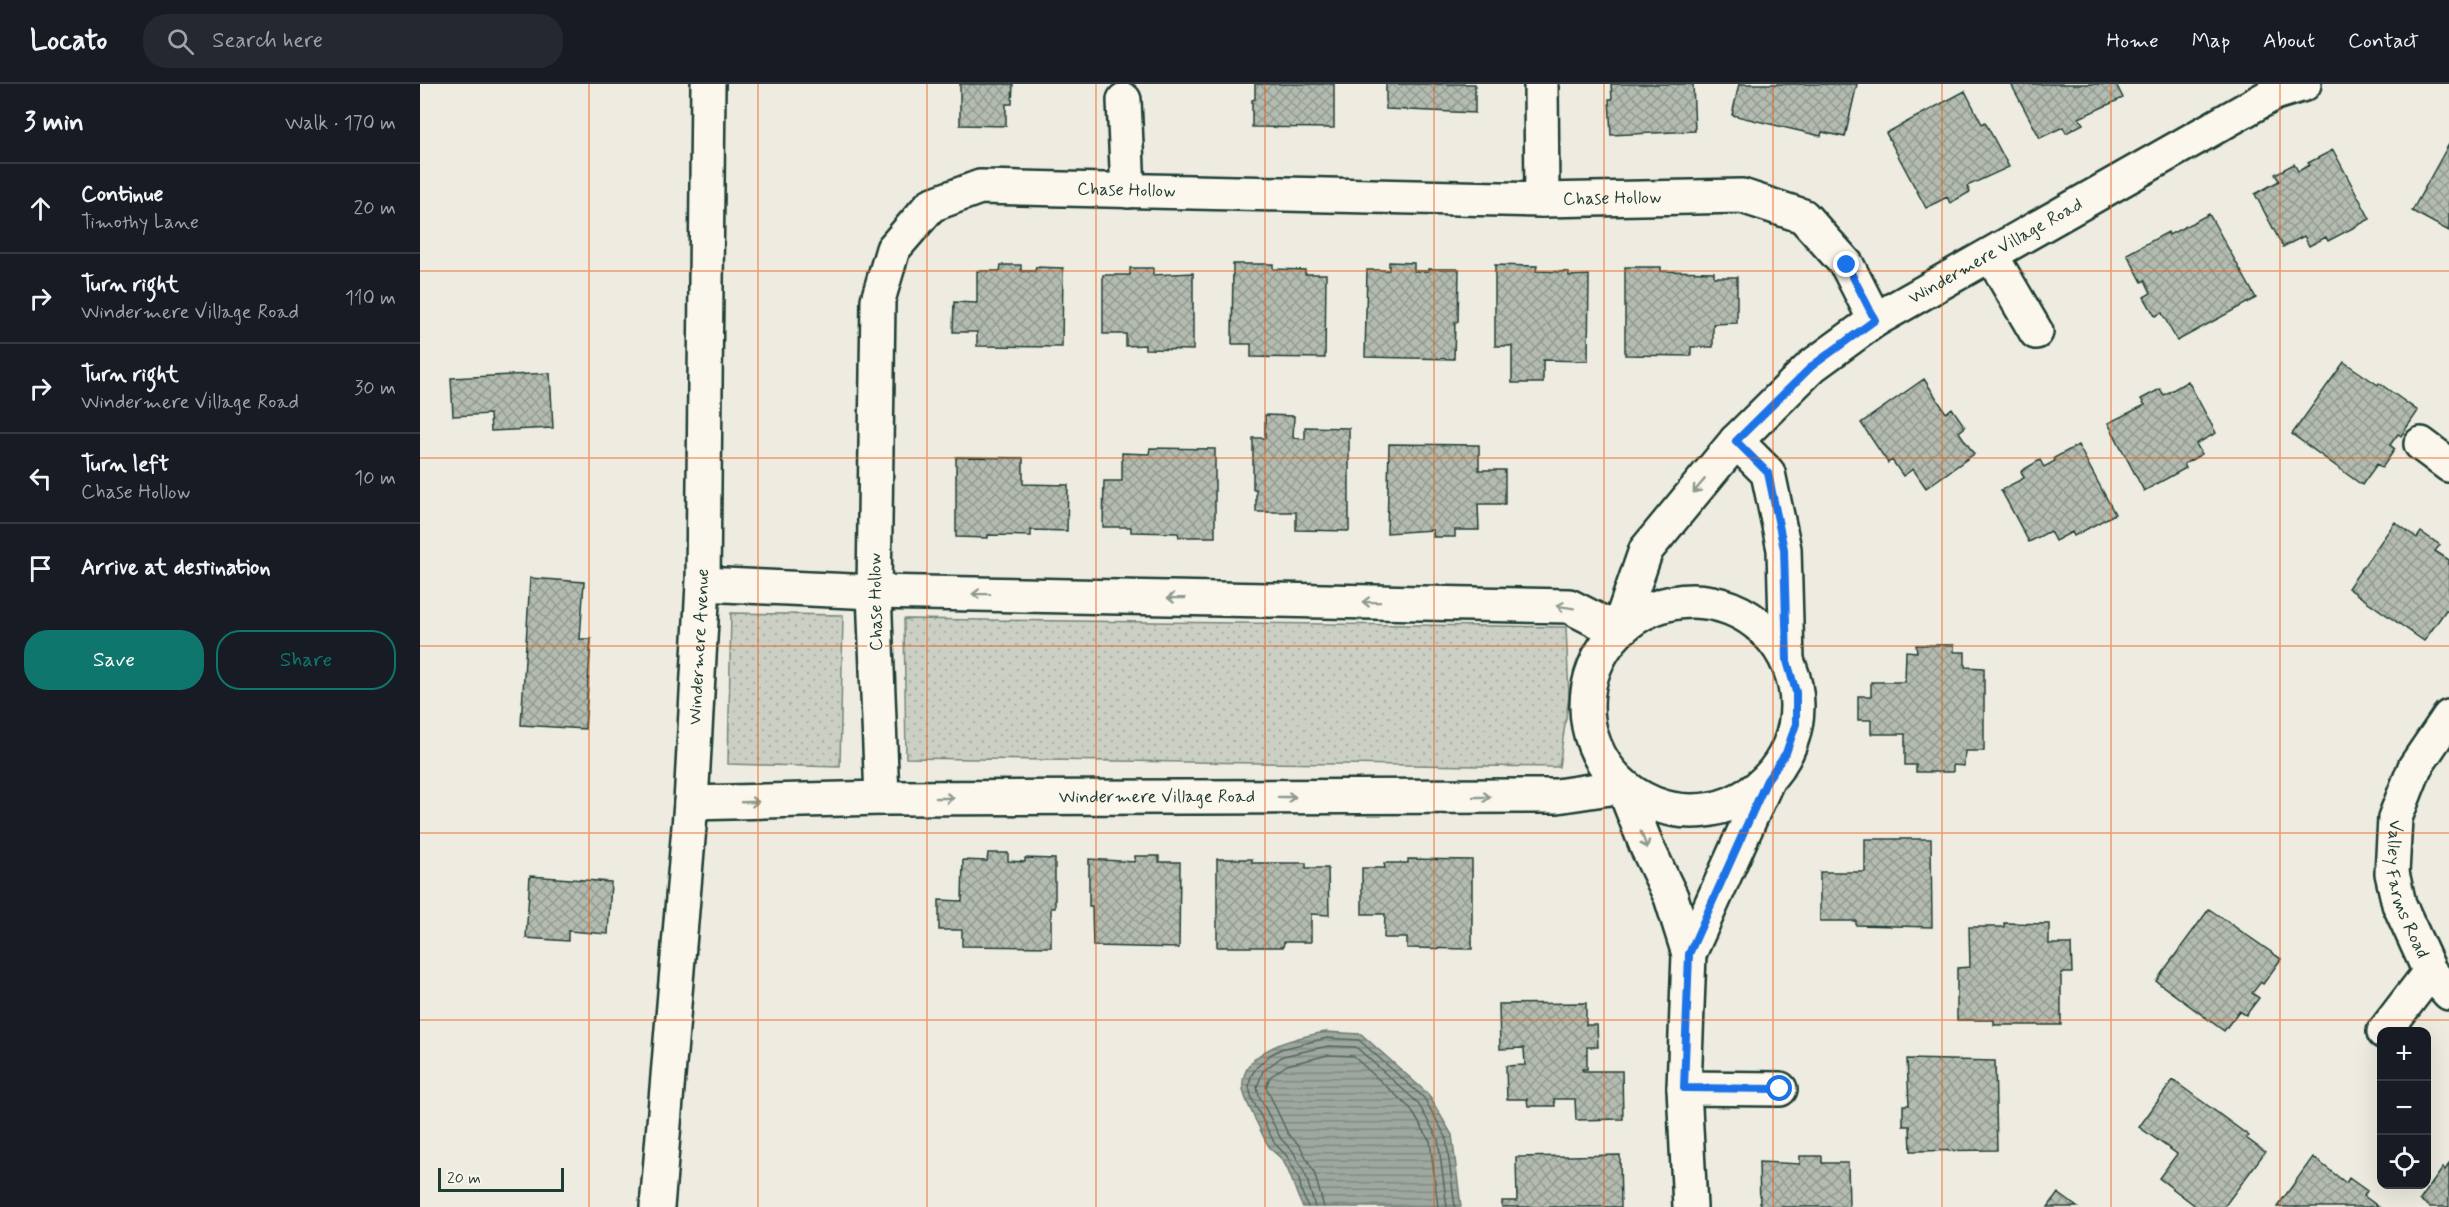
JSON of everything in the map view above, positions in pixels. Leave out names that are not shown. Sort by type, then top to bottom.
[{"type":"street","name":"Windermere Avenue","points":[[657,1207],[692,803],[703,584],[708,84]]},
{"type":"street","points":[[1541,84],[1542,200]]},
{"type":"street","name":"Windermere Village Road","points":[[1690,1207],[1684,1088],[1689,954],[1671,897],[1647,847],[1623,786],[1601,758],[1588,726],[1587,692],[1598,658],[1618,631],[1646,550],[1736,441],[1812,366],[1875,320],[2285,87]]},
{"type":"street","points":[[1124,100],[1128,191]]},
{"type":"street","name":"Chase Hollow","points":[[882,798],[874,592],[878,300],[893,249],[931,205],[980,187],[1542,200],[1742,196],[1803,216],[1847,265],[1875,320]]},
{"type":"street","points":[[1991,255],[2036,332]]},
{"type":"street","name":"Windermere Village Road","points":[[1689,954],[1767,780],[1786,753],[1796,724],[1796,692],[1787,661],[1784,549],[1768,473],[1736,441]]},
{"type":"street","points":[[2421,444],[2449,465]]},
{"type":"street","points":[[703,584],[874,592],[1569,606],[1618,631]]},
{"type":"street","name":"Windermere Village Road","points":[[1618,631],[1645,612],[1677,601],[1710,602],[1742,613],[1768,633],[1787,661]]},
{"type":"street","name":"Valley Farms Road","points":[[2439,982],[2399,904],[2392,873],[2395,819],[2415,767],[2449,717]]},
{"type":"street","name":"Windermere Village Road","points":[[692,803],[882,798],[1557,796],[1623,786],[1650,802],[1680,811],[1691,811],[1712,810],[1742,799],[1767,780]]},
{"type":"street","points":[[2391,1027],[2439,982]]},
{"type":"street","points":[[1684,1088],[1780,1089]]},
{"type":"shaded area","points":[[731,613],[843,615],[840,767],[728,764]]},
{"type":"shaded area","points":[[904,619],[1566,627],[1569,696],[1559,767],[906,758]]},
{"type":"water","points":[[1326,1032],[1361,1034],[1428,1094],[1452,1135],[1461,1207],[1303,1207],[1282,1159],[1268,1145],[1248,1105],[1243,1089],[1244,1075],[1250,1064],[1272,1047],[1301,1037]]},
{"type":"building","points":[[960,84],[1013,84],[1012,104],[1006,104],[1006,126],[960,125]]},
{"type":"building","points":[[1255,84],[1334,84],[1334,128],[1252,127],[1252,100],[1255,99]]},
{"type":"building","points":[[1386,84],[1475,84],[1475,113],[1386,109]]},
{"type":"building","points":[[1611,84],[1693,84],[1695,131],[1611,135],[1609,99],[1612,99]]},
{"type":"building","points":[[1739,84],[1857,84],[1845,137],[1822,132],[1821,136],[1732,115]]},
{"type":"building","points":[[2011,84],[2116,84],[2123,98],[2079,118],[2083,124],[2066,133],[2063,127],[2040,138]]},
{"type":"building","points":[[1965,91],[1982,124],[1985,122],[2009,167],[1967,186],[1970,192],[1950,203],[1947,197],[1926,208],[1886,133]]},
{"type":"building","points":[[2449,144],[2449,231],[2412,211]]},
{"type":"building","points":[[2333,150],[2370,219],[2328,241],[2326,237],[2309,246],[2304,236],[2283,247],[2255,194],[2279,181],[2275,174],[2294,164],[2298,171]]},
{"type":"building","points":[[2209,214],[2256,298],[2177,341],[2162,313],[2155,316],[2144,297],[2151,293],[2145,280],[2142,282],[2127,254]]},
{"type":"building","points":[[1389,262],[1414,263],[1414,271],[1459,269],[1458,322],[1455,322],[1454,359],[1365,357],[1367,270],[1389,270]]},
{"type":"building","points":[[1233,264],[1273,264],[1273,269],[1305,270],[1305,274],[1326,274],[1325,358],[1251,357],[1251,344],[1232,344]]},
{"type":"building","points":[[1001,265],[1021,265],[1021,271],[1035,271],[1036,267],[1063,268],[1062,347],[977,346],[977,332],[953,332],[954,302],[977,303],[977,271],[1000,271]]},
{"type":"building","points":[[1495,265],[1537,266],[1536,271],[1569,272],[1569,276],[1589,275],[1588,361],[1543,360],[1543,383],[1512,383],[1512,346],[1495,346]]},
{"type":"building","points":[[1625,267],[1661,267],[1661,271],[1714,272],[1714,277],[1737,277],[1737,323],[1713,324],[1713,347],[1691,347],[1691,356],[1625,355]]},
{"type":"building","points":[[1130,268],[1153,268],[1153,275],[1193,273],[1193,350],[1145,349],[1145,345],[1126,346],[1126,334],[1103,334],[1103,275],[1130,275]]},
{"type":"building","points":[[2344,362],[2378,385],[2379,383],[2418,411],[2401,436],[2398,434],[2390,445],[2395,449],[2382,468],[2377,464],[2362,485],[2292,434]]},
{"type":"building","points":[[550,373],[553,428],[491,431],[490,414],[453,416],[451,378]]},
{"type":"building","points":[[1924,379],[1946,413],[1952,408],[1965,427],[1959,432],[1974,454],[1926,488],[1913,469],[1903,476],[1892,460],[1888,463],[1861,423]]},
{"type":"building","points":[[2188,381],[2216,433],[2196,444],[2202,454],[2184,464],[2186,468],[2144,491],[2108,423],[2145,405],[2141,399],[2160,389],[2164,395]]},
{"type":"building","points":[[1265,415],[1294,416],[1293,438],[1305,439],[1305,427],[1349,428],[1349,531],[1296,530],[1296,512],[1256,512],[1256,489],[1253,489],[1253,438],[1265,438]]},
{"type":"building","points":[[1389,444],[1479,445],[1479,470],[1505,470],[1505,504],[1478,504],[1479,530],[1455,530],[1455,537],[1433,537],[1433,530],[1387,533]]},
{"type":"building","points":[[2078,445],[2115,514],[2074,536],[2072,532],[2055,541],[2050,531],[2029,542],[2001,490],[2024,478],[2021,471],[2040,460],[2044,467],[2055,461],[2054,458]]},
{"type":"building","points":[[1150,448],[1215,449],[1215,537],[1179,537],[1178,533],[1131,532],[1131,527],[1103,527],[1104,481],[1122,481],[1122,453],[1149,454]]},
{"type":"building","points":[[956,457],[1023,458],[1023,484],[1068,485],[1067,531],[1031,530],[1031,536],[956,537]]},
{"type":"building","points":[[2395,522],[2417,538],[2421,532],[2440,545],[2435,551],[2449,560],[2449,611],[2446,610],[2424,641],[2348,588]]},
{"type":"building","points":[[530,578],[584,582],[580,639],[591,639],[585,729],[521,725]]},
{"type":"building","points":[[1916,645],[1954,645],[1954,652],[1965,652],[1965,667],[1984,668],[1984,751],[1965,751],[1964,766],[1953,765],[1953,772],[1916,772],[1916,765],[1905,765],[1905,734],[1871,734],[1871,720],[1858,720],[1858,696],[1871,696],[1871,682],[1905,682],[1906,651],[1917,652]]},
{"type":"building","points":[[1865,839],[1931,839],[1932,927],[1856,925],[1856,921],[1820,921],[1820,872],[1865,872]]},
{"type":"building","points":[[988,853],[1008,853],[1008,861],[1025,862],[1025,858],[1055,859],[1055,908],[1051,908],[1051,947],[962,946],[962,930],[939,930],[939,900],[962,901],[963,860],[987,861]]},
{"type":"building","points":[[1135,856],[1159,856],[1159,862],[1180,862],[1179,948],[1093,946],[1092,906],[1089,906],[1089,859],[1135,862]]},
{"type":"building","points":[[1217,859],[1252,859],[1252,863],[1306,863],[1306,868],[1328,868],[1329,915],[1311,914],[1311,942],[1284,942],[1283,947],[1217,947]]},
{"type":"building","points":[[1408,859],[1472,860],[1472,949],[1407,948],[1407,938],[1384,938],[1385,914],[1362,914],[1362,868],[1385,868],[1384,863],[1408,863]]},
{"type":"building","points":[[530,876],[611,882],[608,934],[568,931],[568,941],[526,938]]},
{"type":"building","points":[[2209,909],[2281,959],[2263,984],[2261,982],[2252,993],[2259,998],[2246,1015],[2239,1011],[2224,1031],[2156,981]]},
{"type":"building","points":[[2004,923],[2049,924],[2049,944],[2071,944],[2072,973],[2061,973],[2061,1025],[1994,1025],[1994,1020],[1957,1020],[1957,968],[1970,967],[1969,927],[2004,927]]},
{"type":"building","points":[[1586,1003],[1586,1025],[1597,1025],[1598,1047],[1587,1047],[1587,1069],[1582,1069],[1583,1071],[1622,1071],[1623,1119],[1576,1120],[1575,1099],[1554,1099],[1555,1106],[1528,1106],[1527,1099],[1507,1099],[1506,1066],[1525,1065],[1524,1048],[1500,1049],[1499,1004]]},
{"type":"building","points":[[1907,1059],[1995,1061],[1997,1150],[1911,1151],[1910,1126],[1903,1126],[1903,1105],[1909,1105]]},
{"type":"building","points":[[2173,1080],[2249,1136],[2246,1138],[2265,1152],[2224,1207],[2197,1207],[2159,1178],[2177,1154],[2139,1127]]},
{"type":"building","points":[[1620,1155],[1621,1207],[1502,1207],[1502,1201],[1517,1201],[1516,1157]]},
{"type":"building","points":[[1800,1156],[1822,1156],[1822,1163],[1848,1163],[1849,1207],[1760,1207],[1759,1162],[1800,1164]]},
{"type":"building","points":[[2313,1157],[2346,1183],[2349,1178],[2367,1191],[2364,1196],[2379,1207],[2277,1207]]},
{"type":"building","points":[[2449,1164],[2449,1207],[2430,1207],[2420,1200],[2428,1189],[2431,1189],[2431,1185],[2443,1168],[2445,1170]]},
{"type":"building","points":[[2058,1193],[2077,1207],[2048,1207]]},
{"type":"route","points":[[1780,1089],[1684,1088],[1689,954],[1767,780],[1786,753],[1796,724],[1796,692],[1787,661],[1784,549],[1768,473],[1736,441],[1812,366],[1875,320],[1847,265]]}]
